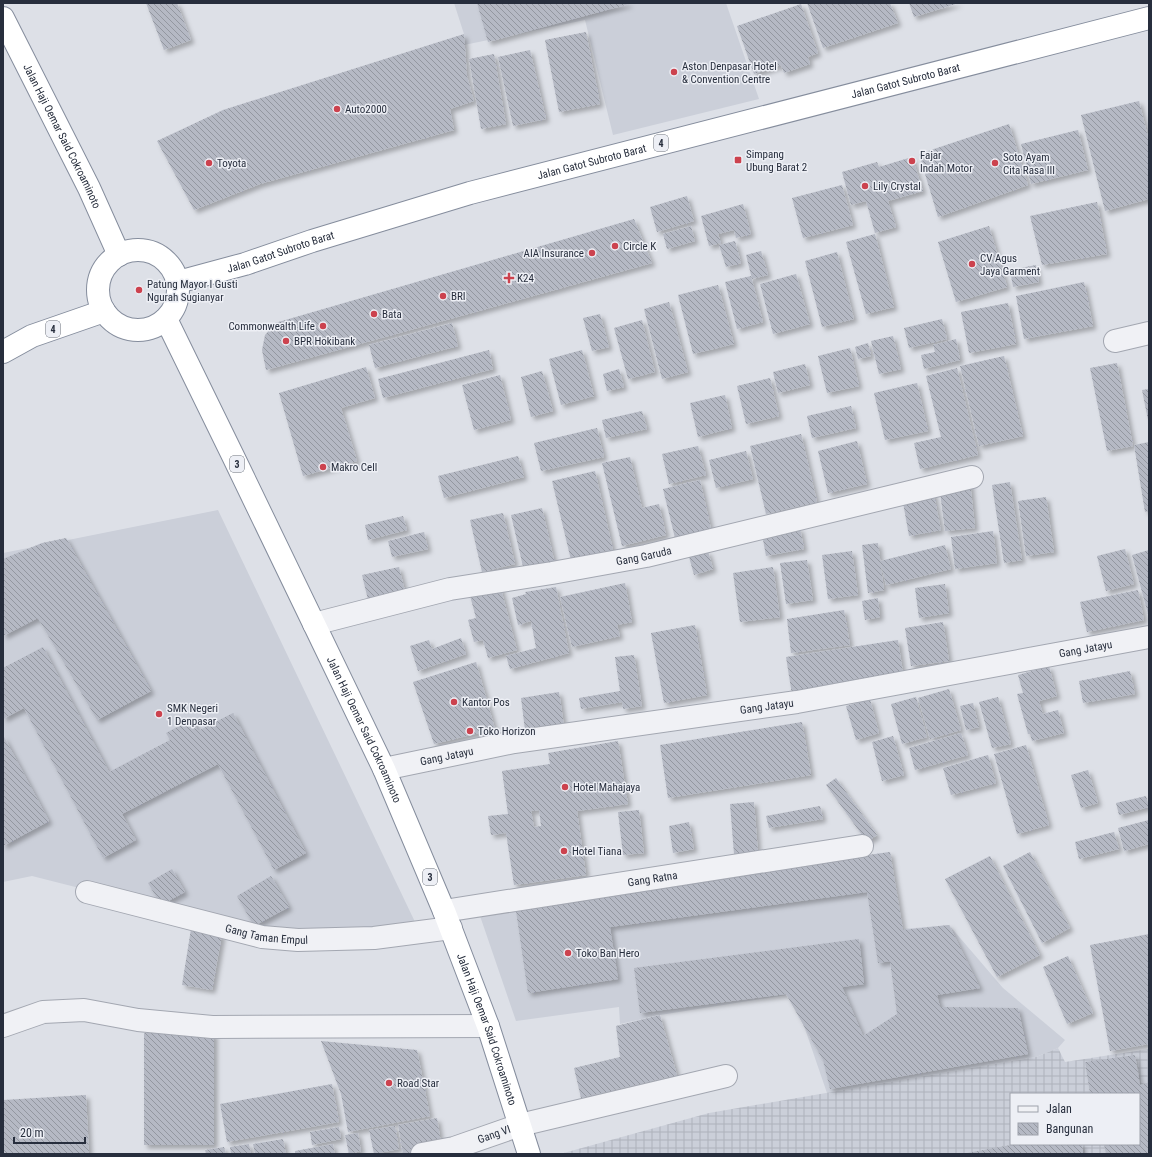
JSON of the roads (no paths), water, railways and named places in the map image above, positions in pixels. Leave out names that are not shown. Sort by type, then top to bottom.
[{"type":"highway","name":"Jalan Haji Oemar Said Cokroaminoto","points":[[3,18],[89,188],[119,255]]},
{"type":"highway","name":"Jalan Gatot Subroto Barat","points":[[178,282],[245,264],[312,241],[470,193],[1149,18]]},
{"type":"highway","points":[[136,251],[153,253],[163,259],[172,269],[178,282],[176,302],[172,312],[166,319],[154,327],[140,330],[126,328],[114,321],[104,311],[100,300],[98,287],[102,275],[109,264],[119,255],[136,251]]},
{"type":"highway","name":"4","points":[[3,352],[32,336],[104,311]]},
{"type":"highway","name":"Jalan Haji Oemar Said Cokroaminoto","points":[[166,319],[384,769],[447,919],[488,1026],[529,1154]]},
{"type":"street","points":[[1115,341],[1149,333]]},
{"type":"street","name":"Gang Garuda","points":[[314,624],[450,588],[552,573],[646,556],[972,477]]},
{"type":"street","name":"Gang Jatayu","points":[[384,769],[514,742],[797,702],[1149,637]]},
{"type":"street","name":"Gang Ratna","points":[[447,919],[862,846]]},
{"type":"street","name":"Gang Taman Empul","points":[[87,892],[262,937],[298,940],[374,938],[447,919]]},
{"type":"street","points":[[3,1026],[43,1012],[84,1010],[138,1020],[212,1026],[488,1026]]},
{"type":"street","name":"Gang VI","points":[[422,1154],[454,1148],[520,1125],[726,1076]]},
{"type":"place","name":"Aston Denpasar Hotel & Convention Centre","points":[[674,72]]},
{"type":"place","name":"Auto2000","points":[[337,109]]},
{"type":"place","name":"Simpang Ubung Barat 2","points":[[738,160]]},
{"type":"place","name":"Fajar Indah Motor","points":[[912,161]]},
{"type":"place","name":"Toyota","points":[[209,163]]},
{"type":"place","name":"Soto Ayam Cita Rasa III","points":[[995,163]]},
{"type":"place","name":"Lily Crystal","points":[[865,186]]},
{"type":"place","name":"Circle K","points":[[615,246]]},
{"type":"place","name":"AIA Insurance","points":[[592,253]]},
{"type":"place","name":"CV Agus Jaya Garment","points":[[972,264]]},
{"type":"place","name":"K24","points":[[509,278]]},
{"type":"place","name":"Patung Mayor I Gusti Ngurah Sugianyar","points":[[139,290]]},
{"type":"place","name":"BRI","points":[[443,296]]},
{"type":"place","name":"Bata","points":[[374,314]]},
{"type":"place","name":"Commonwealth Life","points":[[323,326]]},
{"type":"place","name":"BPR Hokibank","points":[[286,341]]},
{"type":"place","name":"Makro Cell","points":[[323,467]]},
{"type":"place","name":"Kantor Pos","points":[[454,702]]},
{"type":"place","name":"SMK Negeri 1 Denpasar","points":[[159,714]]},
{"type":"place","name":"Toko Horizon","points":[[470,731]]},
{"type":"place","name":"Hotel Mahajaya","points":[[565,787]]},
{"type":"place","name":"Hotel Tiana","points":[[564,851]]},
{"type":"place","name":"Toko Ban Hero","points":[[568,953]]},
{"type":"place","name":"Road Star","points":[[389,1083]]}]
